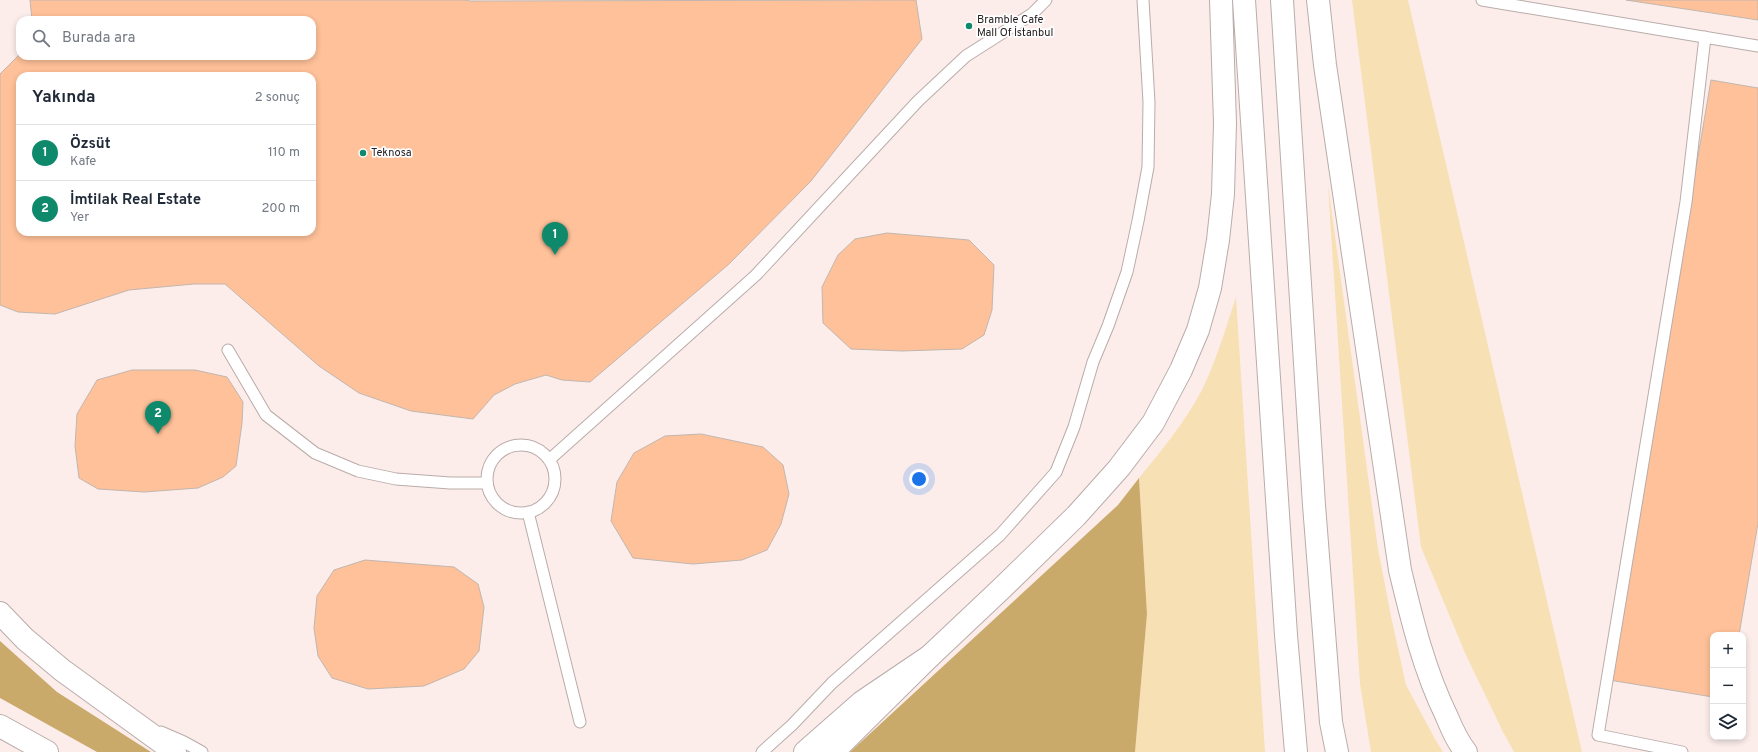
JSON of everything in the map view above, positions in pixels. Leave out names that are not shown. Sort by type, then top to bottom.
[{"type":"main road","points":[[833,752],[930,656],[1076,516],[1119,468],[1153,423],[1181,370],[1198,330],[1210,288],[1218,240],[1223,194],[1225,124],[1221,0]]},
{"type":"main road","points":[[1244,0],[1286,635],[1296,752]]},
{"type":"main road","points":[[1282,0],[1315,512],[1331,722],[1336,752]]},
{"type":"main road","points":[[1318,0],[1325,65],[1400,570],[1416,636],[1438,698],[1460,745],[1466,752]]},
{"type":"main road","points":[[0,613],[25,638],[62,670],[175,752]]},
{"type":"main road","points":[[805,752],[862,702],[930,656]]},
{"type":"main road","points":[[8,731],[48,752]]},
{"type":"lane","points":[[549,460],[756,275],[918,101],[966,56],[1032,14],[1046,0]]},
{"type":"lane","points":[[762,752],[792,725],[832,683],[1000,535],[1056,472],[1074,427],[1093,362],[1108,326],[1127,272],[1148,167],[1149,102],[1143,0]]},
{"type":"lane","points":[[1482,0],[1758,46]]},
{"type":"lane","points":[[1682,752],[1598,735],[1686,202],[1705,37]]},
{"type":"lane","points":[[228,350],[266,414],[316,453],[358,471],[396,479],[450,483],[487,483]]},
{"type":"lane","points":[[521,445],[532,447],[542,452],[549,460],[554,470],[552,492],[546,501],[538,508],[528,512],[517,512],[506,509],[497,503],[490,494],[487,483],[488,471],[492,461],[500,452],[510,447],[521,445]]},
{"type":"lane","points":[[528,512],[580,722]]},
{"type":"lane","points":[[133,721],[184,742],[202,752]]},
{"type":"shaded area","points":[[1352,0],[1408,0],[1582,752],[1514,752],[1465,653],[1421,547]]},
{"type":"shaded area","points":[[1328,185],[1378,549],[1391,616],[1406,685],[1443,752],[1371,752],[1360,684]]},
{"type":"shaded area","points":[[1236,297],[1265,752],[1135,752],[1147,614],[1139,478],[1181,425],[1202,390],[1225,332]]},
{"type":"shaded area","points":[[1139,478],[1147,614],[1135,752],[850,752],[1118,505]]},
{"type":"shaded area","points":[[0,641],[57,692],[151,752],[97,752],[0,698]]},
{"type":"building","points":[[30,0],[916,0],[922,39],[811,181],[729,264],[590,382],[562,380],[546,375],[515,384],[494,395],[473,419],[411,411],[359,393],[319,366],[225,284],[194,284],[129,290],[55,314],[18,312],[0,305],[0,74],[16,58],[16,60],[316,60],[316,16],[32,16]]},
{"type":"building","points":[[1626,0],[1758,0],[1758,20]]},
{"type":"building","points":[[1711,80],[1758,88],[1758,523],[1740,632],[1710,632],[1710,697],[1609,680]]},
{"type":"building","points":[[887,233],[969,240],[994,265],[992,310],[984,335],[962,349],[902,351],[851,349],[823,323],[822,287],[838,255],[855,239]]},
{"type":"building","points":[[132,370],[195,370],[227,377],[243,402],[242,423],[236,466],[223,477],[198,488],[144,492],[98,489],[79,478],[75,446],[77,414],[97,380]]},
{"type":"building","points":[[701,434],[763,447],[783,465],[789,494],[781,524],[767,550],[742,560],[693,564],[633,558],[611,521],[617,482],[634,453],[665,436]]},
{"type":"building","points":[[365,560],[454,567],[478,584],[484,607],[479,651],[464,669],[424,686],[368,689],[332,678],[318,656],[314,628],[317,596],[334,570]]},
{"type":"place","name":"Bramble Cafe Mall Of İstanbul","points":[[969,26]]},
{"type":"place","name":"Teknosa","points":[[363,153]]},
{"type":"place","name":"Özsüt","points":[[555,255]]},
{"type":"place","name":"İmtilak Real Estate","points":[[158,434]]}]
